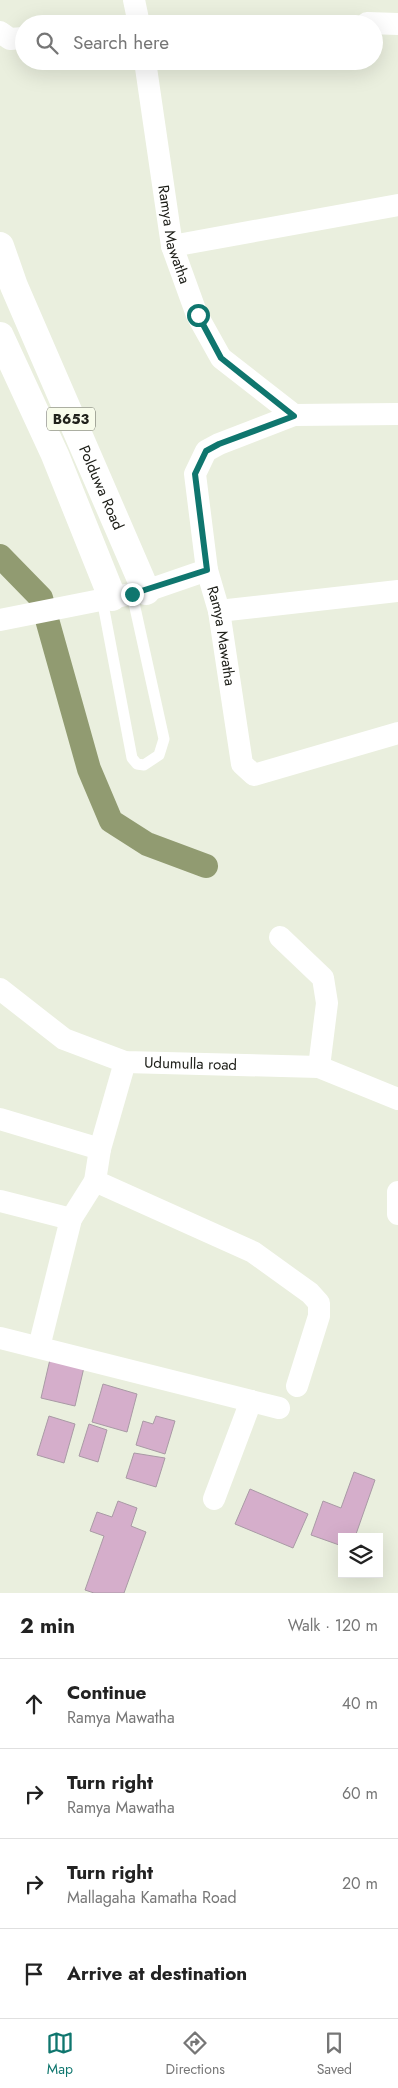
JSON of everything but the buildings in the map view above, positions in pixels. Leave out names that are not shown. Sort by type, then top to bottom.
[{"type":"main road","name":"Polduwa Road","points":[[0,246],[123,595]]},
{"type":"main road","name":"Polduwa Road","points":[[0,336],[123,595]]},
{"type":"street","points":[[134,0],[137,15]]},
{"type":"street","points":[[383,24],[398,24]]},
{"type":"street","points":[[0,32],[10,39],[15,39]]},
{"type":"street","name":"Ramya Mawatha","points":[[146,70],[172,246],[198,315],[221,358],[294,416]]},
{"type":"street","points":[[172,246],[398,205]]},
{"type":"street","points":[[294,416],[398,414]]},
{"type":"street","name":"Ramya Mawatha","points":[[294,416],[219,444],[206,451],[195,474],[207,570],[219,611],[242,764],[254,775],[398,733]]},
{"type":"street","points":[[0,620],[123,595],[207,570]]},
{"type":"street","points":[[219,611],[398,591]]},
{"type":"street","points":[[280,937],[324,978],[327,1003],[320,1068]]},
{"type":"street","name":"Udumulla road","points":[[0,989],[64,1038],[125,1062],[320,1068],[398,1099]]},
{"type":"street","points":[[39,1347],[71,1219],[95,1181],[100,1149],[125,1062]]},
{"type":"street","points":[[0,1119],[100,1149]]},
{"type":"street","points":[[95,1181],[253,1252],[310,1293],[319,1303],[319,1316],[297,1386]]},
{"type":"street","points":[[398,1192],[398,1214]]},
{"type":"street","points":[[0,1201],[71,1219]]},
{"type":"street","points":[[0,1338],[279,1408]]},
{"type":"street","points":[[214,1499],[252,1401]]},
{"type":"lane","points":[[123,595],[164,738],[163,747],[159,755],[144,765],[137,764],[132,758],[123,595]]},
{"type":"waterway","points":[[0,556],[41,598],[89,769],[111,821],[147,844],[206,866]]},
{"type":"route","points":[[132,594],[207,570],[195,474],[206,451],[219,444],[294,416],[221,358],[198,315]]}]
